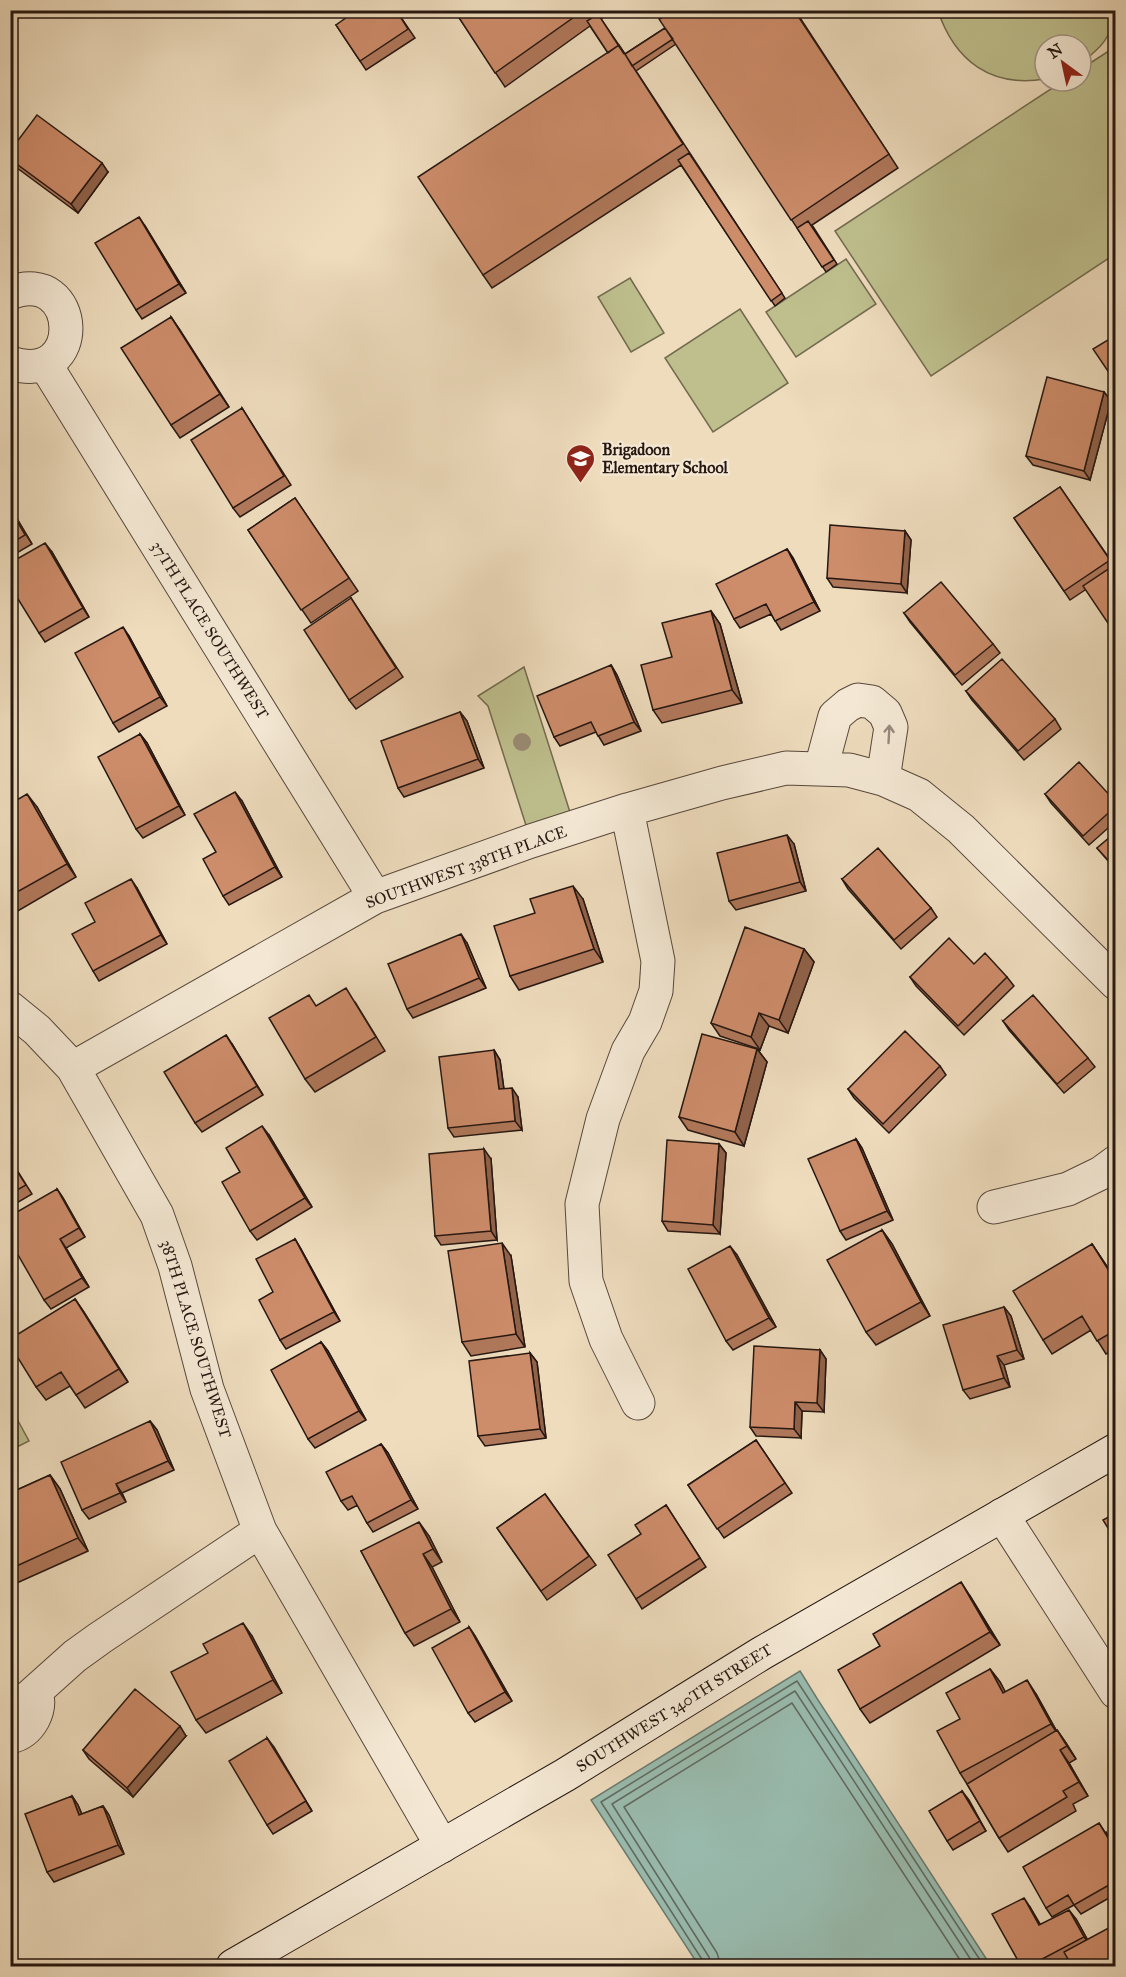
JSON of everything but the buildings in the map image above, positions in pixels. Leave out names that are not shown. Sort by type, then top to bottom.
[{"type":"street","points":[[10,293],[33,289],[46,293],[57,302],[64,313],[68,327],[59,352],[45,364],[23,367],[10,363]]},
{"type":"street","name":"37TH PLACE SOUTHWEST","points":[[45,364],[375,897]]},
{"type":"street","points":[[835,769],[835,716],[858,700],[872,702],[885,713],[891,727],[883,778]]},
{"type":"street","name":"SOUTHWEST 338TH PLACE","points":[[73,1068],[375,897],[627,810],[722,783],[786,768],[835,769],[883,778],[919,795],[961,829],[1116,982]]},
{"type":"street","points":[[627,810],[658,961],[656,991],[645,1022],[628,1051],[603,1119],[582,1204],[586,1281],[606,1339],[638,1403]]},
{"type":"street","name":"38TH PLACE SOUTHWEST","points":[[10,1008],[36,1030],[73,1068],[156,1215],[175,1266],[207,1389],[260,1531],[442,1846]]},
{"type":"street","points":[[994,1207],[1068,1189],[1101,1173],[1116,1162]]},
{"type":"street","name":"SOUTHWEST 340TH STREET","points":[[233,1966],[566,1775],[762,1653],[1116,1450]]},
{"type":"street","points":[[1002,1515],[1116,1692]]},
{"type":"street","points":[[10,1737],[27,1729],[38,1707],[23,1696],[100,1638],[260,1531]]},
{"type":"green space","points":[[1115,10],[1114,19],[1105,41],[1093,52],[1093,33],[1033,33],[1033,80],[1026,81],[992,75],[965,57],[945,29],[938,11]]},
{"type":"green space","points":[[1115,47],[1115,254],[931,376],[835,231],[1045,93],[1093,93],[1093,61]]},
{"type":"green space","points":[[846,259],[876,304],[796,357],[766,312]]},
{"type":"green space","points":[[630,278],[664,333],[631,352],[598,297]]},
{"type":"green space","points":[[740,309],[788,383],[713,432],[665,358]]},
{"type":"green space","points":[[524,667],[575,828],[531,841],[488,706],[478,696]]},
{"type":"green space","points":[[11,1408],[29,1441],[10,1450]]},
{"type":"water","points":[[800,1671],[991,1966],[699,1966],[591,1800]]},
{"type":"place","name":"Brigadoon Elementary School","points":[[581,484]]}]
